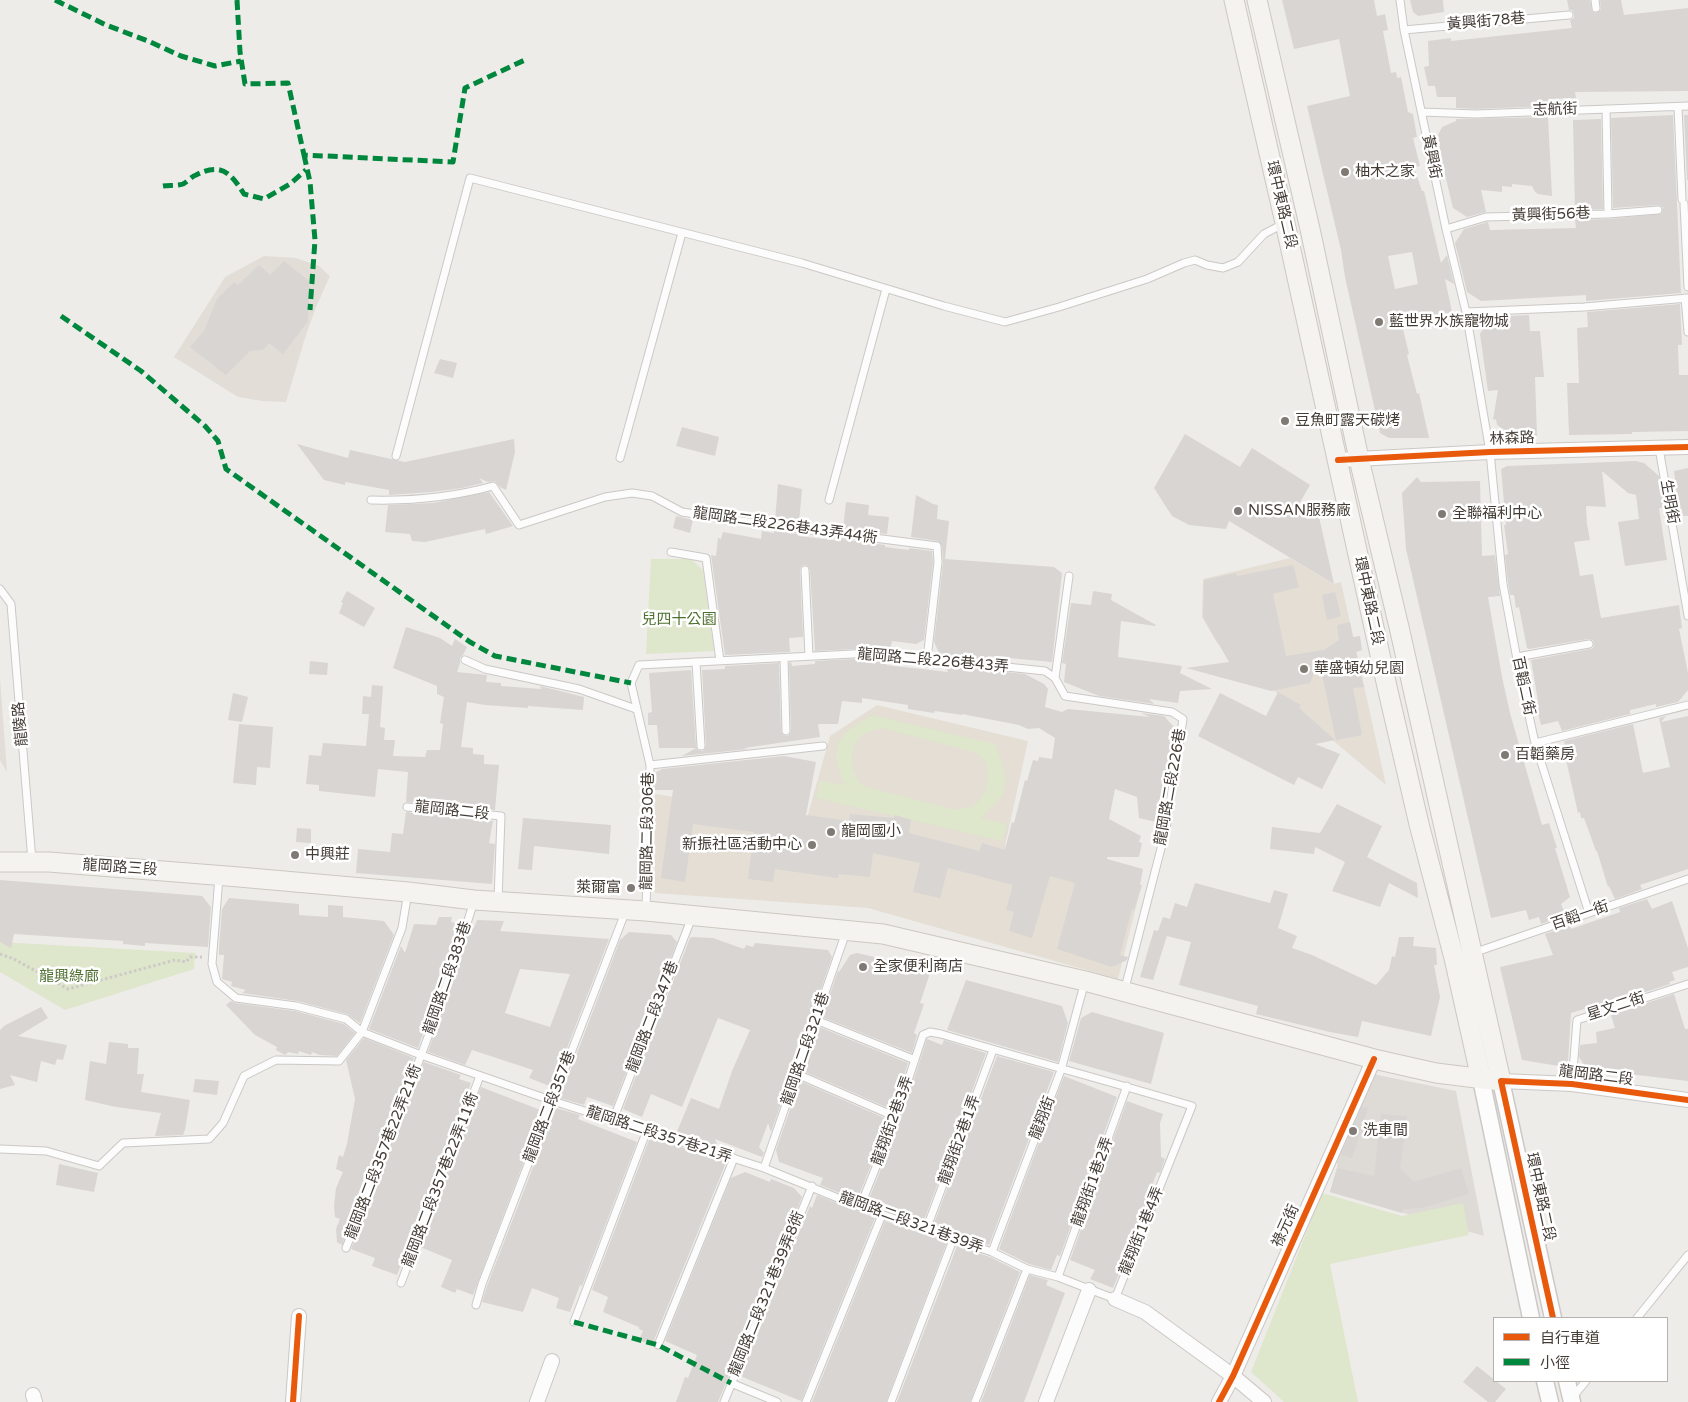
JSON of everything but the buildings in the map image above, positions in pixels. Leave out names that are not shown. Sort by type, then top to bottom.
[{"type":"main road","name":"環中東路二段","points":[[1234,0],[1388,691],[1419,824],[1454,958],[1481,1079]]},
{"type":"main road","name":"環中東路二段","points":[[1257,0],[1310,229],[1359,459],[1399,627],[1501,1081]]},
{"type":"main road","name":"龍岡路三段","points":[[0,862],[32,862],[239,877],[408,892],[474,900],[646,911],[847,929]]},
{"type":"main road","name":"龍岡路二段","points":[[847,929],[882,934],[1085,981],[1374,1060],[1436,1073],[1501,1081]]},
{"type":"street","name":"林森路","points":[[1338,460],[1490,452],[1688,447]]},
{"type":"street","name":"祿元街","points":[[1219,1402],[1233,1376],[1374,1060]]},
{"type":"street","name":"環中東路二段","points":[[1481,1079],[1531,1317]]},
{"type":"street","name":"環中東路二段","points":[[1501,1081],[1554,1317]]},
{"type":"street","name":"龍岡路二段","points":[[1501,1081],[1572,1084],[1688,1100]]},
{"type":"street","points":[[1046,1402],[1089,1290]]},
{"type":"street","points":[[1115,1299],[1145,1312],[1233,1376],[1264,1402]]},
{"type":"street","points":[[293,1402],[299,1316]]},
{"type":"street","points":[[538,1402],[552,1361]]},
{"type":"street","points":[[1545,1382],[1550,1402]]},
{"type":"street","points":[[1567,1382],[1570,1401]]},
{"type":"lane","name":"黃興街","points":[[1400,0],[1404,30],[1446,229],[1466,312],[1490,452]]},
{"type":"lane","points":[[1595,0],[1596,8]]},
{"type":"lane","name":"黃興街78巷","points":[[1404,30],[1569,14]]},
{"type":"lane","name":"志航街","points":[[1422,112],[1476,114],[1688,106]]},
{"type":"lane","points":[[1678,107],[1688,287]]},
{"type":"lane","points":[[1606,109],[1608,214]]},
{"type":"lane","points":[[396,456],[470,178],[802,263],[944,306],[1005,322],[1147,279],[1195,260],[1207,265],[1223,268],[1238,262],[1264,234],[1285,223]]},
{"type":"lane","name":"黃興街56巷","points":[[1446,229],[1486,217],[1608,214],[1658,210]]},
{"type":"lane","points":[[620,458],[682,232]]},
{"type":"lane","points":[[829,500],[886,288]]},
{"type":"lane","points":[[1466,312],[1584,307],[1687,298],[1688,332]]},
{"type":"lane","name":"生明街","points":[[1659,448],[1688,616]]},
{"type":"lane","name":"百韜二街","points":[[1490,452],[1504,584],[1535,743],[1589,913]]},
{"type":"lane","name":"龍岡路二段226巷43弄44衖","points":[[371,500],[410,501],[493,486],[519,526],[605,497],[632,493],[652,496],[682,512],[937,546],[938,562],[927,659]]},
{"type":"lane","points":[[671,552],[706,558],[720,661]]},
{"type":"lane","points":[[805,570],[809,656]]},
{"type":"lane","points":[[1055,678],[1069,576]]},
{"type":"lane","name":"龍陵路","points":[[0,589],[11,604],[32,862]]},
{"type":"lane","points":[[1517,657],[1589,644]]},
{"type":"lane","name":"龍岡路二段226巷43弄","points":[[639,665],[872,653],[1045,671],[1055,678]]},
{"type":"lane","points":[[784,658],[786,731]]},
{"type":"lane","points":[[465,660],[485,669],[579,689],[636,709]]},
{"type":"lane","points":[[696,662],[701,746]]},
{"type":"lane","name":"龍岡路二段306巷","points":[[639,665],[631,683],[650,765],[646,911]]},
{"type":"lane","name":"龍岡路二段226巷","points":[[1055,678],[1065,696],[1172,712],[1183,719],[1166,830],[1124,992]]},
{"type":"lane","points":[[1535,743],[1688,706]]},
{"type":"lane","points":[[650,765],[823,746]]},
{"type":"lane","name":"龍岡路二段","points":[[407,807],[501,816],[498,902]]},
{"type":"lane","points":[[212,958],[219,876]]},
{"type":"lane","name":"百韜一街","points":[[1473,953],[1688,879]]},
{"type":"lane","points":[[0,1149],[46,1151],[99,1166],[122,1143],[208,1139],[223,1124],[244,1076],[276,1060],[339,1061],[362,1032],[402,928],[408,892]]},
{"type":"lane","name":"龍岡路二段383巷","points":[[421,1055],[459,951],[474,900]]},
{"type":"lane","name":"龍岡路二段357巷","points":[[476,1305],[482,1284],[626,910]]},
{"type":"lane","name":"龍岡路二段347巷","points":[[613,1120],[692,915]]},
{"type":"lane","name":"龍岡路二段321巷","points":[[764,1168],[847,929]]},
{"type":"lane","name":"龍岡路二段357巷21弄","points":[[212,958],[217,982],[236,998],[296,1006],[346,1019],[362,1032],[421,1055],[553,1102],[764,1168]]},
{"type":"lane","name":"龍翔街","points":[[992,1252],[1061,1070],[1085,981]]},
{"type":"lane","name":"星文二街","points":[[1572,1084],[1577,1020],[1688,984]]},
{"type":"lane","points":[[816,1020],[915,1060]]},
{"type":"lane","name":"龍翔街2巷3弄","points":[[860,1207],[896,1118],[923,1034],[930,1032],[941,1034],[993,1050]]},
{"type":"lane","points":[[993,1050],[1061,1070],[1127,1086]]},
{"type":"lane","name":"龍翔街2巷1弄","points":[[926,1230],[993,1050]]},
{"type":"lane","name":"龍岡路二段357巷22弄21衖","points":[[346,1248],[421,1055]]},
{"type":"lane","points":[[797,1074],[896,1118]]},
{"type":"lane","name":"龍岡路二段357巷22弄11衖","points":[[401,1283],[480,1076]]},
{"type":"lane","name":"龍翔街1巷4弄","points":[[1115,1299],[1192,1106],[1127,1086]]},
{"type":"lane","name":"龍翔街1巷2弄","points":[[1058,1277],[1127,1086]]},
{"type":"lane","points":[[574,1322],[647,1130]]},
{"type":"lane","points":[[658,1345],[734,1158]]},
{"type":"lane","name":"龍岡路二段321巷39弄","points":[[764,1168],[860,1207],[992,1252],[1027,1269],[1058,1277]]},
{"type":"lane","name":"龍岡路二段321巷39弄8衖","points":[[724,1402],[812,1186]]},
{"type":"lane","points":[[806,1402],[882,1215]]},
{"type":"lane","points":[[891,1402],[953,1240]]},
{"type":"lane","points":[[1638,1317],[1688,1255]]},
{"type":"lane","points":[[975,1402],[1027,1269]]},
{"type":"lane","points":[[1058,1277],[1115,1299]]},
{"type":"lane","points":[[1570,1401],[1585,1382]]},
{"type":"lane","points":[[731,1383],[777,1402]]},
{"type":"path","points":[[0,954],[14,959],[68,989],[175,960],[186,962],[190,957],[212,958]]},
{"type":"shaded area","points":[[264,256],[296,258],[319,266],[330,276],[305,338],[286,402],[238,397],[174,357],[225,277]]},
{"type":"shaded area","name":"華盛頓幼兒園","points":[[1290,558],[1334,584],[1341,582],[1386,785],[1217,643],[1202,617],[1203,579]]},
{"type":"shaded area","points":[[0,678],[7,772],[0,760]]},
{"type":"shaded area","name":"龍岡國小","points":[[877,705],[1028,741],[1005,846],[1141,887],[1118,979],[868,908],[655,893],[655,794],[807,818],[830,736]]},
{"type":"shaded area","points":[[1368,1073],[1456,1091],[1484,1236],[1330,1192],[1337,1168],[1338,1154]]},
{"type":"green space","name":"兒四十公園","points":[[651,559],[691,559],[703,570],[714,651],[646,654]]},
{"type":"green space","points":[[872,715],[995,744],[1004,768],[1006,785],[998,801],[980,818],[1007,824],[1002,841],[816,798],[820,781],[844,785],[836,760],[836,751],[843,735]],"holes":[[[882,728],[977,753],[987,767],[987,786],[978,802],[961,809],[953,809],[863,786],[853,767],[852,760],[854,747],[863,735]]]},
{"type":"green space","name":"龍興綠廊","points":[[0,942],[195,953],[194,969],[65,1010],[0,972]]},
{"type":"green space","points":[[1322,1193],[1402,1216],[1463,1203],[1469,1235],[1330,1264],[1358,1402],[1284,1402],[1251,1372]]},
{"type":"marked path","points":[[55,0],[106,25],[181,56],[215,66],[241,61]]},
{"type":"marked path","points":[[237,0],[240,52],[245,84],[288,83],[304,155],[453,162],[465,88],[527,59]]},
{"type":"marked path","points":[[304,155],[310,182],[315,240],[310,310]]},
{"type":"marked path","points":[[163,186],[183,184],[205,171],[219,170],[230,175],[244,194],[264,199],[290,184],[306,170]]},
{"type":"marked path","points":[[61,316],[141,371],[205,426],[218,441],[226,469],[470,642],[495,656],[631,683]]},
{"type":"marked path","points":[[574,1322],[658,1345],[731,1383]]},
{"type":"cycle path","points":[[1338,460],[1490,452],[1688,447]]},
{"type":"cycle path","points":[[1219,1402],[1233,1376],[1374,1059]]},
{"type":"cycle path","points":[[1553,1317],[1501,1081],[1572,1084],[1688,1100]]},
{"type":"cycle path","points":[[293,1402],[299,1316]]},
{"type":"place","name":"柚木之家","points":[[1345,172]]},
{"type":"place","name":"藍世界水族寵物城","points":[[1379,322]]},
{"type":"place","name":"豆魚町露天碳烤","points":[[1285,421]]},
{"type":"place","name":"NISSAN服務廠","points":[[1238,511]]},
{"type":"place","name":"全聯福利中心","points":[[1442,514]]},
{"type":"place","name":"華盛頓幼兒園","points":[[1304,669]]},
{"type":"place","name":"百韜藥房","points":[[1505,755]]},
{"type":"place","name":"龍岡國小","points":[[831,832]]},
{"type":"place","name":"新振社區活動中心","points":[[812,845]]},
{"type":"place","name":"中興莊","points":[[295,855]]},
{"type":"place","name":"萊爾富","points":[[631,888]]},
{"type":"place","name":"全家便利商店","points":[[863,967]]},
{"type":"place","name":"洗車間","points":[[1353,1131]]}]
